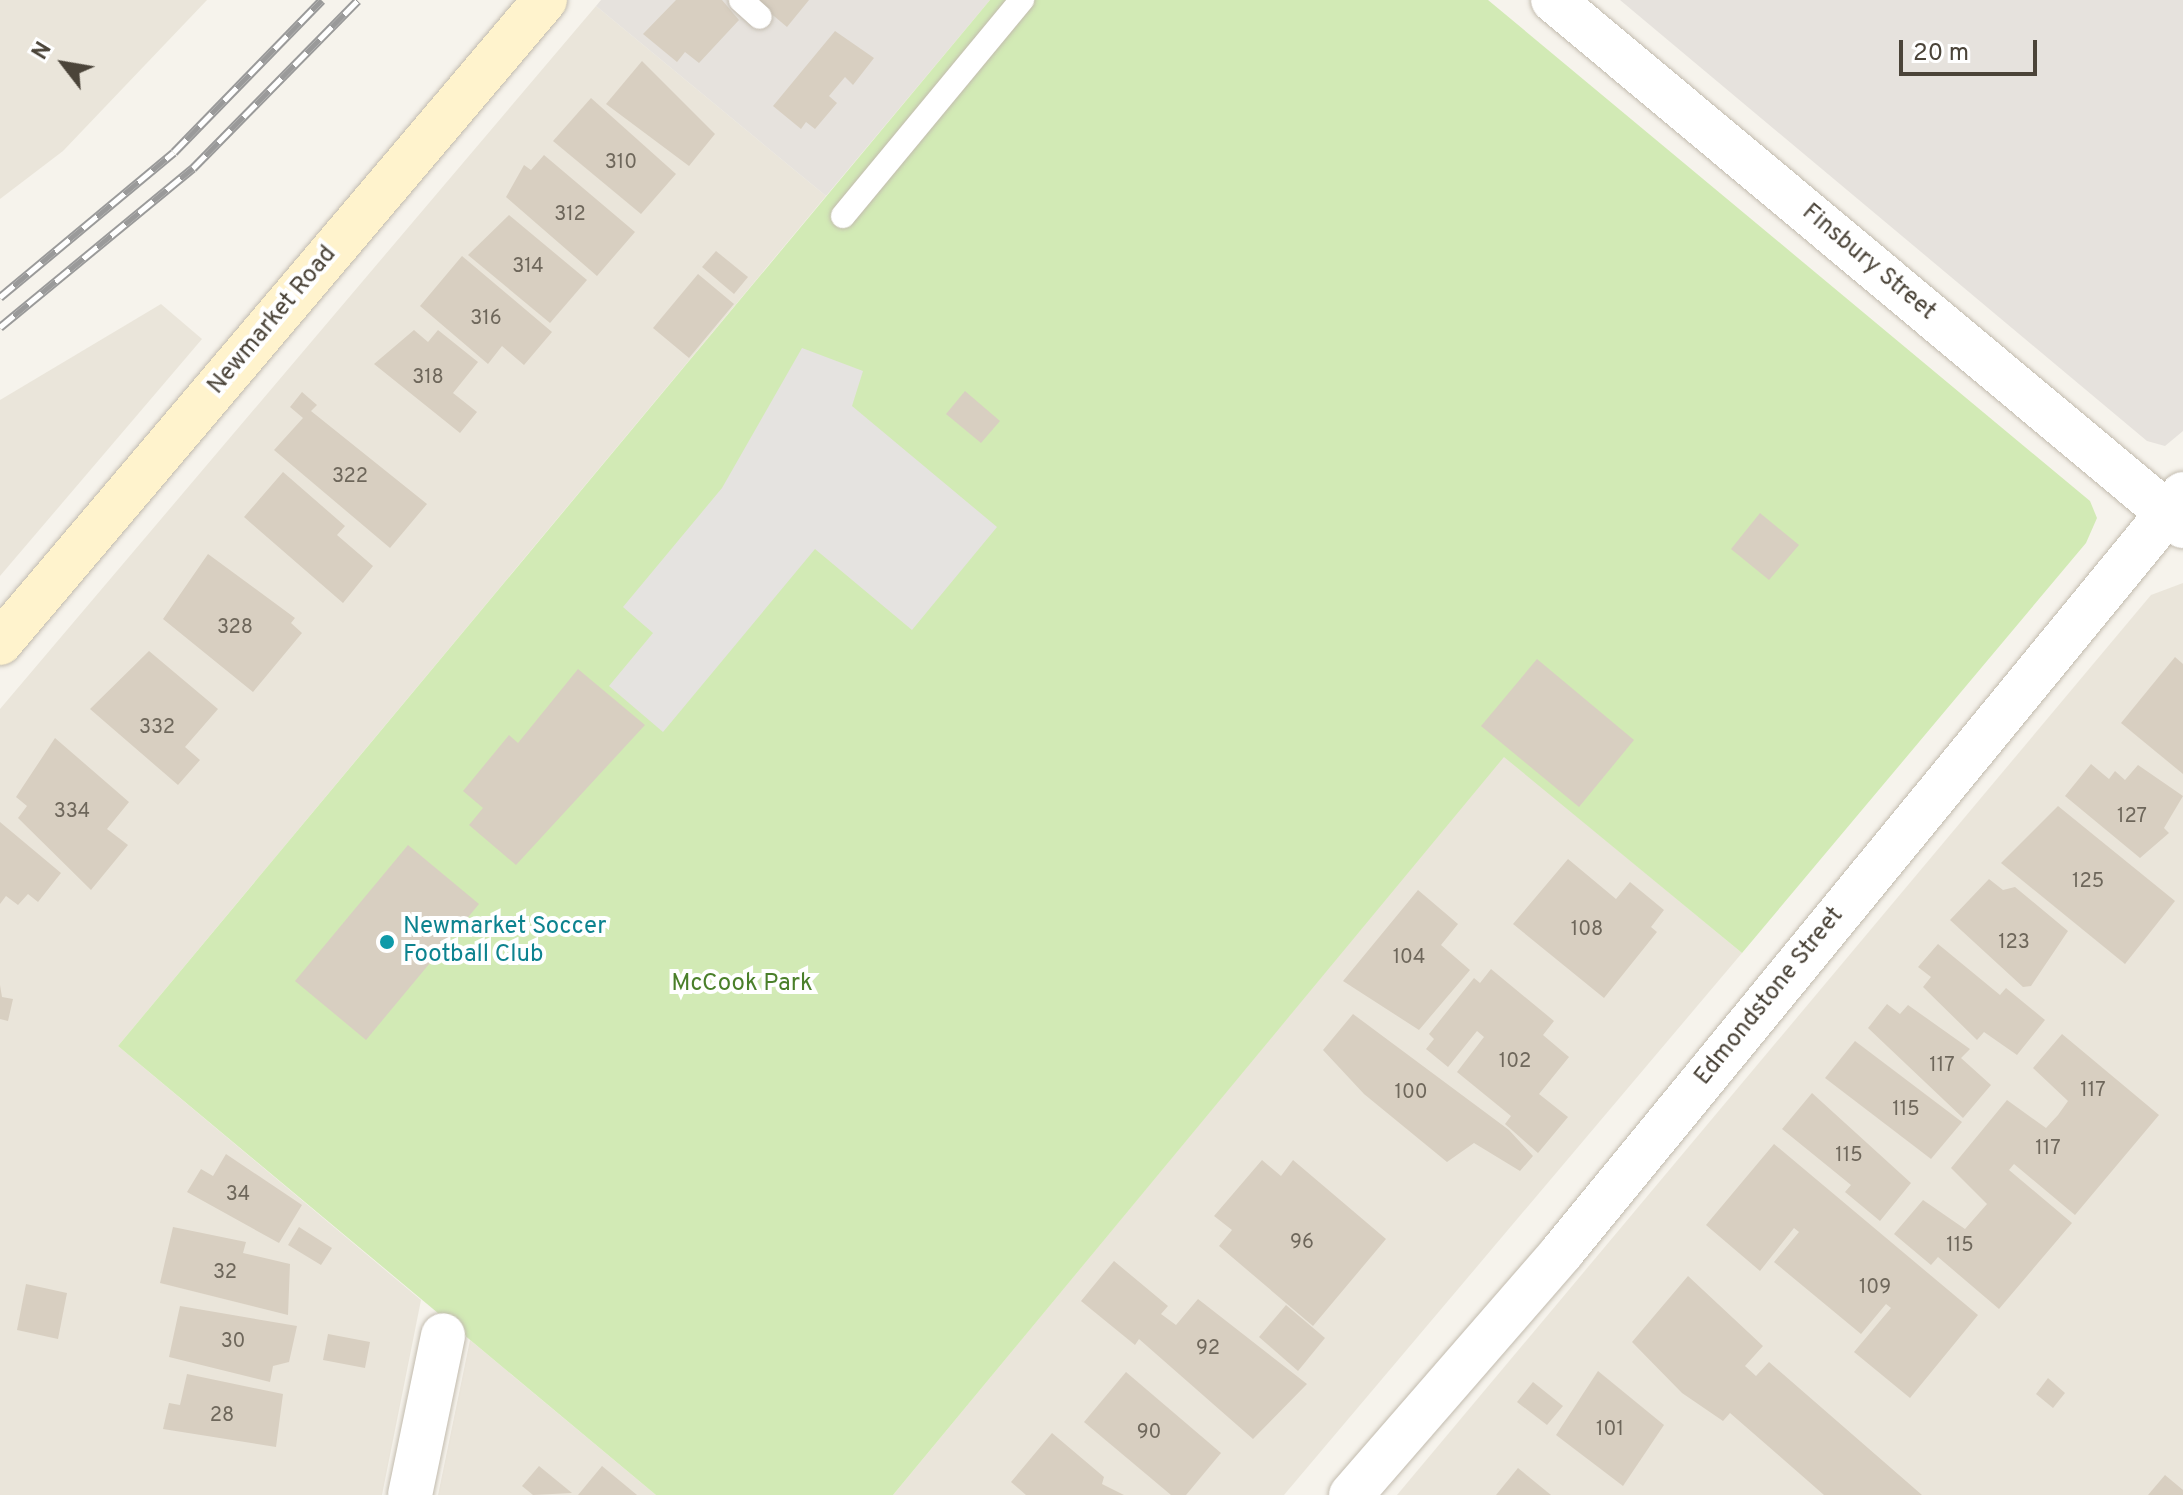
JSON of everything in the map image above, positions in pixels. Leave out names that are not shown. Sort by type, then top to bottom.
[{"type":"main road","name":"Newmarket Road","points":[[0,643],[545,0]]},
{"type":"street","name":"Finsbury Street","points":[[1553,0],[2178,511]]},
{"type":"street","name":"Edmondstone Street","points":[[1351,1495],[1562,1252],[2178,511]]},
{"type":"street","points":[[410,1495],[443,1335]]},
{"type":"lane","points":[[741,0],[760,17]]},
{"type":"lane","points":[[843,216],[1022,0]]},
{"type":"shaded area","points":[[0,0],[207,0],[63,151],[0,199]]},
{"type":"shaded area","points":[[601,0],[990,0],[826,196],[596,6]]},
{"type":"shaded area","points":[[1620,0],[2183,0],[2183,431],[2165,446],[2147,441]]},
{"type":"shaded area","points":[[596,6],[826,196],[118,1046],[421,1300],[382,1495],[0,1495],[0,709]]},
{"type":"shaded area","points":[[161,304],[202,339],[0,576],[0,400]]},
{"type":"shaded area","points":[[802,348],[863,371],[852,406],[997,527],[912,630],[815,549],[663,732],[609,686],[653,633],[623,607],[722,488]]},
{"type":"shaded area","points":[[2183,583],[2183,1495],[1397,1495],[2151,595]]},
{"type":"shaded area","points":[[1504,756],[1742,953],[1284,1495],[893,1495]]},
{"type":"shaded area","points":[[470,1340],[656,1495],[438,1495]]},
{"type":"green space","name":"McCook Park","points":[[990,0],[1488,0],[2090,501],[2097,518],[2086,543],[1742,953],[1504,757],[893,1495],[656,1495],[118,1046]]},
{"type":"building","points":[[676,0],[722,0],[739,20],[699,63],[685,52],[677,62],[643,34]]},
{"type":"building","points":[[755,0],[809,0],[787,27]]},
{"type":"building","points":[[835,31],[874,58],[853,85],[845,77],[829,96],[837,103],[815,129],[806,122],[801,129],[773,106]]},
{"type":"building","points":[[642,61],[715,134],[689,166],[606,104]]},
{"type":"building","points":[[591,98],[676,174],[641,214],[553,141]]},
{"type":"building","points":[[544,155],[635,232],[597,276],[506,197],[524,165],[531,170]]},
{"type":"building","points":[[509,215],[587,280],[550,323],[468,255]]},
{"type":"building","points":[[716,251],[748,277],[734,294],[702,267]]},
{"type":"building","points":[[462,256],[552,332],[524,365],[502,346],[488,364],[420,306]]},
{"type":"building","points":[[698,274],[734,304],[689,358],[653,328]]},
{"type":"building","points":[[414,330],[428,342],[438,330],[478,362],[453,393],[477,412],[460,433],[374,364]]},
{"type":"building","points":[[965,391],[1000,421],[981,443],[946,414]]},
{"type":"building","points":[[302,392],[317,405],[311,411],[427,504],[390,548],[274,450],[303,418],[290,407]]},
{"type":"building","points":[[283,472],[345,526],[337,535],[373,566],[343,603],[244,517]]},
{"type":"building","points":[[1760,513],[1799,545],[1769,580],[1731,549]]},
{"type":"building","points":[[208,554],[295,618],[291,623],[302,633],[253,692],[163,619]]},
{"type":"building","points":[[149,651],[218,709],[185,747],[200,760],[178,785],[90,709]]},
{"type":"building","points":[[2175,657],[2183,664],[2183,774],[2121,723]]},
{"type":"building","points":[[1537,659],[1634,740],[1579,807],[1481,726]]},
{"type":"building","points":[[578,669],[645,725],[516,865],[469,825],[483,808],[463,791],[509,735],[518,743]]},
{"type":"building","points":[[55,738],[129,802],[107,829],[128,845],[91,890],[18,818],[27,806],[16,797]]},
{"type":"building","points":[[2091,764],[2109,779],[2115,771],[2125,780],[2138,765],[2183,796],[2164,828],[2169,833],[2140,858],[2065,796]]},
{"type":"building","points":[[2058,806],[2175,901],[2125,964],[2001,863]]},
{"type":"building","points":[[0,822],[61,873],[38,902],[28,894],[18,905],[6,896],[0,904]]},
{"type":"building","name":"Newmarket Soccer Football Club","points":[[408,845],[479,904],[366,1040],[295,981]]},
{"type":"building","points":[[1568,859],[1616,899],[1630,882],[1664,910],[1651,927],[1657,932],[1604,998],[1513,924]]},
{"type":"building","points":[[1989,879],[2003,890],[2015,887],[2068,931],[2031,986],[2023,987],[1950,920]]},
{"type":"building","points":[[1418,890],[1458,924],[1441,945],[1470,970],[1419,1030],[1343,981]]},
{"type":"building","points":[[1938,944],[2000,995],[2006,988],[2045,1020],[2017,1055],[1984,1032],[1977,1040],[1923,987],[1931,977],[1918,967]]},
{"type":"building","points":[[1491,969],[1554,1021],[1543,1035],[1569,1057],[1539,1094],[1568,1117],[1538,1153],[1505,1124],[1511,1116],[1457,1072],[1484,1037],[1477,1031],[1448,1067],[1426,1049],[1434,1039],[1429,1034],[1474,978],[1480,983]]},
{"type":"building","points":[[0,985],[2,997],[13,999],[8,1021],[0,1019]]},
{"type":"building","points":[[1887,1004],[1900,1014],[1908,1005],[1970,1049],[1961,1058],[1991,1085],[1963,1118],[1868,1028]]},
{"type":"building","points":[[1353,1014],[1509,1130],[1533,1156],[1520,1171],[1474,1143],[1447,1162],[1364,1094],[1323,1050]]},
{"type":"building","points":[[2062,1034],[2159,1115],[2075,1215],[2014,1164],[2009,1170],[2072,1223],[1999,1309],[1938,1257],[1931,1265],[1894,1234],[1923,1200],[1965,1229],[1987,1204],[1951,1168],[2007,1100],[2046,1128],[2058,1115],[2068,1101],[2033,1068]]},
{"type":"building","points":[[1855,1041],[1962,1122],[1931,1159],[1825,1078]]},
{"type":"building","points":[[1812,1093],[1911,1183],[1880,1221],[1845,1192],[1851,1185],[1782,1129]]},
{"type":"building","points":[[1774,1144],[1978,1315],[1910,1398],[1854,1352],[1891,1308],[1886,1304],[1861,1334],[1774,1262],[1799,1232],[1794,1228],[1760,1271],[1706,1225]]},
{"type":"building","points":[[226,1154],[302,1205],[279,1243],[187,1192],[201,1169],[213,1176]]},
{"type":"building","points":[[1262,1160],[1281,1176],[1293,1160],[1386,1239],[1313,1326],[1219,1246],[1232,1230],[1214,1216]]},
{"type":"building","points":[[173,1227],[246,1242],[243,1253],[290,1264],[288,1315],[160,1283]]},
{"type":"building","points":[[299,1227],[332,1248],[321,1265],[288,1245]]},
{"type":"building","points":[[1114,1261],[1168,1306],[1161,1314],[1176,1325],[1198,1299],[1307,1384],[1253,1439],[1139,1339],[1135,1345],[1081,1301]]},
{"type":"building","points":[[1688,1276],[1763,1346],[1745,1366],[1756,1376],[1769,1362],[1922,1495],[1824,1495],[1730,1413],[1723,1421],[1682,1393],[1632,1342]]},
{"type":"building","points":[[26,1284],[67,1293],[58,1339],[17,1330]]},
{"type":"building","points":[[1286,1305],[1325,1338],[1298,1371],[1259,1337]]},
{"type":"building","points":[[180,1306],[297,1326],[289,1362],[273,1366],[270,1382],[169,1357]]},
{"type":"building","points":[[328,1334],[370,1342],[365,1368],[323,1360]]},
{"type":"building","points":[[1598,1371],[1664,1425],[1623,1486],[1556,1435]]},
{"type":"building","points":[[1126,1372],[1221,1453],[1186,1495],[1171,1495],[1084,1422]]},
{"type":"building","points":[[187,1374],[283,1394],[276,1447],[163,1429],[169,1403],[180,1405]]},
{"type":"building","points":[[2048,1378],[2065,1393],[2053,1408],[2036,1394]]},
{"type":"building","points":[[1533,1382],[1563,1406],[1547,1425],[1517,1402]]},
{"type":"building","points":[[1052,1433],[1104,1477],[1102,1484],[1124,1495],[1026,1495],[1011,1482]]},
{"type":"building","points":[[539,1466],[572,1493],[533,1495],[522,1486]]},
{"type":"building","points":[[602,1466],[637,1495],[578,1495]]},
{"type":"building","points":[[1518,1468],[1551,1495],[1496,1495]]},
{"type":"building","points":[[2165,1475],[2183,1490],[2183,1495],[2148,1495]]},
{"type":"railway","points":[[0,297],[174,152],[322,0]]},
{"type":"railway","points":[[0,327],[193,168],[358,0]]},
{"type":"place","name":"Newmarket Soccer Football Club","points":[[387,942]]}]
